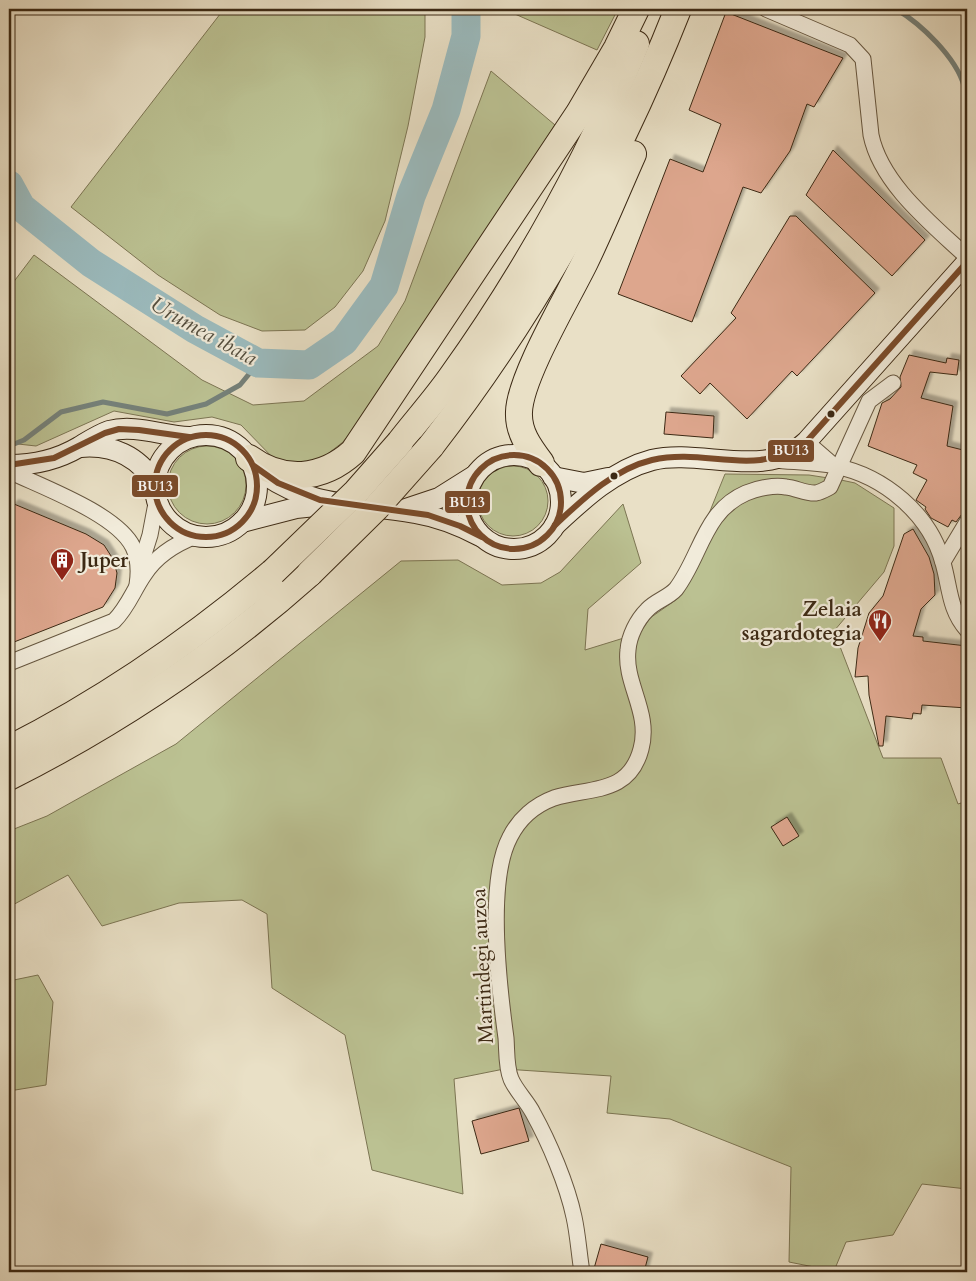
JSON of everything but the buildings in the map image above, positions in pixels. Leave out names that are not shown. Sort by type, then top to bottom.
[{"type":"highway","points":[[252,462],[271,471],[295,476],[308,475],[332,468],[353,452],[579,113],[617,48],[636,9]]},
{"type":"highway","points":[[9,749],[119,688],[189,640],[273,572],[356,492],[400,442],[451,378],[521,270],[600,124],[650,9]]},
{"type":"highway","points":[[9,778],[66,748],[133,709],[204,661],[269,610],[310,573],[376,508],[431,446],[474,390],[549,275],[624,135],[679,9]]},
{"type":"highway","points":[[547,470],[526,443],[520,427],[519,410],[527,381],[586,260],[639,140],[669,63],[679,9]]},
{"type":"main road","points":[[242,522],[296,508],[334,504],[399,510],[443,519],[501,546],[521,548],[535,544],[546,536],[554,525],[584,499],[615,476],[640,464],[655,460],[771,460],[790,454],[809,443],[967,262]]},
{"type":"main road","points":[[9,465],[37,463],[52,459],[80,447],[98,435],[119,429],[134,429],[189,437]]},
{"type":"main road","points":[[156,491],[160,464],[165,455],[180,441],[203,434],[229,440],[241,448],[252,462],[292,490],[334,504]]},
{"type":"main road","points":[[80,447],[103,446],[124,453],[142,466],[170,522],[186,533],[196,536],[216,536],[230,531],[250,513],[256,496],[257,478],[252,462]]},
{"type":"main road","points":[[482,537],[473,526],[468,514],[466,501],[468,488],[474,476],[484,464],[497,457],[527,456],[547,470],[584,483],[615,476]]},
{"type":"main road","points":[[547,470],[559,488],[561,501],[554,525]]},
{"type":"main road","points":[[399,510],[439,498],[474,476]]},
{"type":"street","points":[[766,9],[850,46],[862,59],[872,141],[885,172],[900,191],[967,257]]},
{"type":"street","name":"Martindegi auzoa","points":[[582,1272],[574,1216],[559,1172],[533,1113],[511,1078],[503,1014],[496,907],[504,848],[516,825],[530,811],[554,798],[615,785],[630,771],[641,750],[643,728],[638,696],[627,669],[628,648],[634,628],[647,610],[674,592],[687,571],[710,523],[726,505],[745,494],[759,489],[784,486],[814,493],[830,487],[869,401],[893,384]]},
{"type":"street","points":[[809,443],[838,467]]},
{"type":"street","points":[[771,460],[838,467],[870,478],[896,494],[930,531],[943,562],[951,604],[967,630]]},
{"type":"street","points":[[9,471],[108,520],[126,537],[133,547],[138,579]]},
{"type":"street","points":[[9,664],[114,621],[125,609],[138,579],[150,535],[156,491]]},
{"type":"street","points":[[943,562],[967,522]]},
{"type":"street","points":[[138,579],[162,555],[196,536]]},
{"type":"green space","points":[[224,9],[425,9],[425,37],[408,126],[385,221],[363,271],[335,307],[305,330],[262,331],[220,315],[158,275],[71,207]]},
{"type":"green space","points":[[508,9],[618,9],[597,50],[508,11]]},
{"type":"green space","points":[[491,71],[555,125],[370,408],[343,442],[325,456],[299,466],[275,460],[241,425],[212,417],[174,422],[114,411],[36,446],[9,443],[9,288],[34,255],[202,380],[253,405],[304,401],[378,346],[405,301]]},
{"type":"green space","points":[[207,446],[222,449],[234,458],[243,470],[246,485],[243,500],[234,512],[222,521],[207,524],[192,521],[180,512],[171,500],[168,485],[171,470],[180,458],[192,449]]},
{"type":"green space","points":[[513,466],[526,469],[538,476],[545,488],[548,501],[545,514],[538,526],[526,533],[513,536],[500,533],[488,526],[481,514],[478,501],[481,488],[488,476],[500,469]]},
{"type":"green space","points":[[725,474],[809,475],[841,480],[855,483],[894,508],[894,546],[884,572],[834,631],[883,758],[941,758],[958,804],[967,801],[967,1189],[922,1184],[893,1235],[846,1242],[834,1271],[789,1262],[791,1167],[670,1119],[607,1113],[611,1076],[504,1069],[454,1079],[463,1194],[372,1170],[345,1035],[272,988],[267,914],[242,900],[179,903],[102,926],[68,875],[9,907],[9,831],[47,816],[176,744],[401,561],[458,560],[502,585],[541,583],[560,572],[623,504],[641,563],[588,609],[585,650],[640,633],[650,618],[677,599],[697,565],[706,521]]},
{"type":"green space","points":[[38,975],[53,1002],[46,1085],[9,1091],[9,981]]},
{"type":"waterway","name":"Urumea ibaia","points":[[9,185],[21,207],[91,263],[195,329],[258,363],[309,365],[344,341],[384,286],[411,196],[446,110],[466,36],[466,9]]},
{"type":"waterway","points":[[896,9],[916,23],[936,42],[946,53],[960,75],[965,93],[967,140]]},
{"type":"waterway","points":[[9,446],[24,440],[61,412],[103,402],[167,414],[206,404],[240,385],[258,363]]},
{"type":"transit line","name":"BU13","points":[[555,525],[600,486],[638,464],[673,457],[750,461],[768,459],[787,452],[807,441],[967,262]]},
{"type":"transit line","name":"BU13","points":[[9,465],[54,458],[105,433],[119,429],[189,437]]},
{"type":"transit line","name":"BU13","points":[[206,435],[226,439],[242,450],[253,466],[257,486],[253,506],[242,522],[226,533],[206,537],[186,533],[170,522],[159,506],[155,486],[159,466],[170,450],[186,439],[206,435]]},
{"type":"transit line","name":"BU13","points":[[514,455],[532,459],[547,469],[557,484],[561,502],[557,520],[547,535],[532,545],[514,549],[496,545],[481,535],[471,520],[467,502],[471,484],[481,469],[496,459],[514,455]]},
{"type":"transit line","name":"BU13","points":[[254,466],[278,483],[320,500],[428,515],[460,526],[482,537]]},
{"type":"place","name":"Juper","points":[[62,581]]},
{"type":"place","name":"Zelaia sagardotegia","points":[[880,642]]}]
